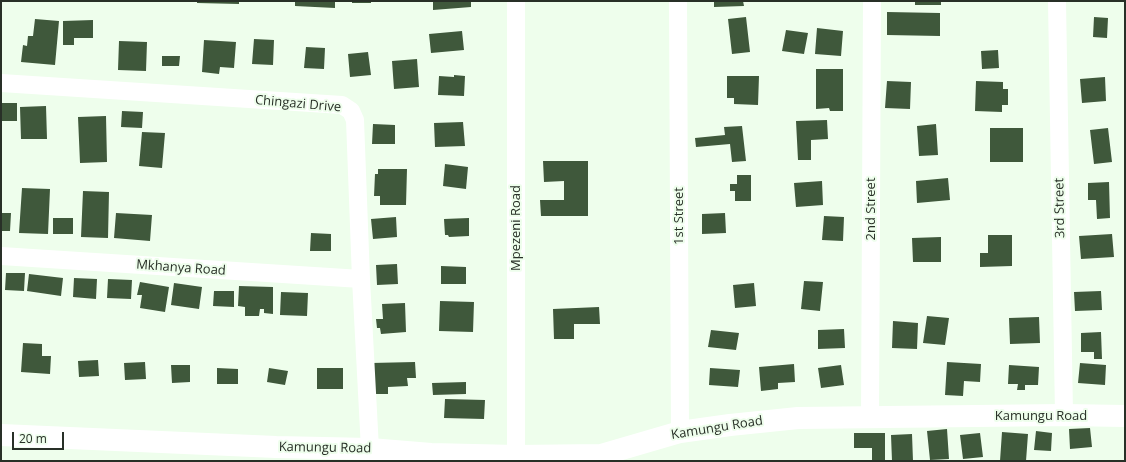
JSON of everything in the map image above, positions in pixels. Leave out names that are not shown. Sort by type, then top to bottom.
[{"type":"street","name":"Mpezeni Road","points":[[516,1],[516,456]]},
{"type":"street","name":"1st Street","points":[[678,1],[680,432]]},
{"type":"street","name":"2nd Street","points":[[870,418],[872,1]]},
{"type":"street","name":"3rd Street","points":[[1056,1],[1064,415]]},
{"type":"street","name":"Chingazi Drive","points":[[1,83],[342,105],[351,111],[355,120],[361,279],[370,449]]},
{"type":"street","name":"Mkhanya Road","points":[[1,256],[361,279]]},
{"type":"street","name":"Kamungu Road","points":[[1,435],[276,454],[370,449],[430,458],[516,456],[601,458],[680,432],[798,418],[1064,415],[1125,416]]},
{"type":"building","points":[[197,1],[239,1],[239,4],[197,3]]},
{"type":"building","points":[[295,1],[335,1],[335,8],[295,6]]},
{"type":"building","points":[[352,1],[371,1],[371,3],[352,3]]},
{"type":"building","points":[[433,1],[471,1],[471,7],[433,10]]},
{"type":"building","points":[[714,1],[743,1],[744,6],[714,7]]},
{"type":"building","points":[[915,1],[941,1],[941,5],[915,5]]},
{"type":"building","points":[[887,12],[940,13],[940,36],[887,35]]},
{"type":"building","points":[[746,17],[750,52],[732,54],[728,19]]},
{"type":"building","points":[[1094,17],[1108,18],[1107,38],[1093,37]]},
{"type":"building","points":[[35,19],[59,21],[55,65],[21,62],[23,45],[27,46],[28,36],[33,36]]},
{"type":"building","points":[[93,20],[93,38],[74,38],[74,45],[63,45],[63,21]]},
{"type":"building","points":[[817,28],[843,31],[841,56],[815,54]]},
{"type":"building","points":[[786,30],[808,33],[804,54],[782,51]]},
{"type":"building","points":[[462,31],[464,50],[431,53],[429,34]]},
{"type":"building","points":[[254,39],[274,40],[273,65],[252,64]]},
{"type":"building","points":[[204,40],[236,42],[234,68],[220,67],[219,74],[202,72]]},
{"type":"building","points":[[119,41],[147,42],[146,71],[118,70]]},
{"type":"building","points":[[306,47],[325,48],[324,69],[304,68]]},
{"type":"building","points":[[998,50],[999,68],[982,69],[981,51]]},
{"type":"building","points":[[368,52],[371,75],[350,77],[348,54]]},
{"type":"building","points":[[162,56],[180,56],[179,66],[162,66]]},
{"type":"building","points":[[417,59],[419,87],[394,89],[392,61]]},
{"type":"building","points":[[816,69],[843,69],[843,111],[830,111],[829,108],[816,109]]},
{"type":"building","points":[[454,75],[465,76],[464,96],[438,95],[439,76],[454,77]]},
{"type":"building","points":[[727,76],[759,76],[758,105],[734,104],[734,98],[727,98]]},
{"type":"building","points":[[1105,77],[1106,101],[1082,103],[1080,79]]},
{"type":"building","points":[[887,81],[911,82],[910,109],[885,108]]},
{"type":"building","points":[[976,81],[1003,82],[1003,89],[1008,89],[1008,105],[1002,105],[1002,112],[975,111]]},
{"type":"building","points":[[1,103],[17,103],[17,121],[1,121]]},
{"type":"building","points":[[46,106],[47,139],[21,139],[20,107]]},
{"type":"building","points":[[122,111],[143,112],[142,128],[121,127]]},
{"type":"building","points":[[106,116],[107,162],[80,163],[78,117]]},
{"type":"building","points":[[827,120],[828,139],[811,140],[811,160],[798,160],[796,121]]},
{"type":"building","points":[[463,122],[465,146],[435,147],[434,123]]},
{"type":"building","points":[[373,124],[395,125],[395,144],[372,144]]},
{"type":"building","points":[[936,124],[938,155],[919,156],[917,126]]},
{"type":"building","points":[[742,126],[746,161],[732,162],[730,144],[696,147],[695,138],[725,135],[724,127]]},
{"type":"building","points":[[990,128],[1023,128],[1023,162],[990,162]]},
{"type":"building","points":[[1108,128],[1112,162],[1094,164],[1090,130]]},
{"type":"building","points":[[142,132],[165,133],[162,168],[139,166]]},
{"type":"building","points":[[543,161],[588,161],[588,216],[541,216],[540,200],[564,200],[564,181],[544,182]]},
{"type":"building","points":[[445,164],[468,167],[466,189],[443,186]]},
{"type":"building","points":[[378,169],[407,169],[406,205],[380,205],[380,196],[374,196],[375,174],[378,174]]},
{"type":"building","points":[[737,175],[751,175],[751,201],[735,201],[735,191],[730,191],[730,184],[737,184]]},
{"type":"building","points":[[948,178],[950,200],[917,203],[916,181]]},
{"type":"building","points":[[822,181],[823,205],[796,207],[794,183]]},
{"type":"building","points":[[1109,182],[1110,218],[1097,219],[1096,200],[1088,200],[1088,183]]},
{"type":"building","points":[[22,188],[50,189],[48,234],[19,233]]},
{"type":"building","points":[[83,191],[109,192],[108,238],[81,237]]},
{"type":"building","points":[[1,213],[11,213],[10,231],[1,231]]},
{"type":"building","points":[[116,213],[152,215],[150,241],[114,238]]},
{"type":"building","points":[[725,213],[726,233],[702,234],[702,214]]},
{"type":"building","points":[[824,216],[844,217],[843,241],[822,240]]},
{"type":"building","points":[[396,217],[397,237],[373,239],[371,219]]},
{"type":"building","points":[[53,218],[73,218],[73,234],[53,234]]},
{"type":"building","points":[[469,218],[469,236],[449,237],[448,235],[445,235],[444,219]]},
{"type":"building","points":[[311,233],[331,234],[331,251],[310,251]]},
{"type":"building","points":[[1112,234],[1114,257],[1081,259],[1079,236]]},
{"type":"building","points":[[988,235],[1012,235],[1012,266],[980,267],[980,253],[988,253]]},
{"type":"building","points":[[941,237],[941,262],[913,262],[912,238]]},
{"type":"building","points":[[397,264],[398,284],[377,285],[376,265]]},
{"type":"building","points":[[441,266],[466,267],[466,284],[441,284]]},
{"type":"building","points":[[6,273],[25,273],[24,291],[5,290]]},
{"type":"building","points":[[29,274],[63,278],[61,296],[27,291]]},
{"type":"building","points":[[74,278],[97,279],[96,299],[73,297]]},
{"type":"building","points":[[108,279],[132,280],[131,299],[107,298]]},
{"type":"building","points":[[804,281],[823,282],[820,311],[801,309]]},
{"type":"building","points":[[140,282],[169,287],[165,312],[140,308],[142,295],[137,295]]},
{"type":"building","points":[[174,283],[202,287],[199,309],[171,305]]},
{"type":"building","points":[[754,283],[756,306],[735,308],[733,285]]},
{"type":"building","points":[[239,286],[273,287],[273,314],[264,313],[264,309],[260,309],[259,316],[245,316],[245,307],[238,306]]},
{"type":"building","points":[[214,291],[234,291],[234,307],[213,306]]},
{"type":"building","points":[[1101,291],[1102,310],[1075,311],[1074,292]]},
{"type":"building","points":[[281,292],[308,293],[307,316],[280,315]]},
{"type":"building","points":[[440,301],[474,302],[473,332],[439,331]]},
{"type":"building","points":[[405,303],[406,332],[381,334],[380,328],[377,328],[376,319],[383,319],[382,304]]},
{"type":"building","points":[[599,307],[600,324],[574,324],[574,339],[554,339],[553,309]]},
{"type":"building","points":[[927,316],[949,318],[945,345],[923,343]]},
{"type":"building","points":[[1039,317],[1040,343],[1010,344],[1009,318]]},
{"type":"building","points":[[893,321],[918,323],[917,349],[892,348]]},
{"type":"building","points":[[844,329],[845,348],[818,349],[818,330]]},
{"type":"building","points":[[711,330],[739,333],[736,350],[708,347]]},
{"type":"building","points":[[1101,332],[1102,359],[1094,359],[1094,352],[1081,352],[1081,333]]},
{"type":"building","points":[[23,343],[42,344],[42,356],[51,356],[50,374],[21,372]]},
{"type":"building","points":[[98,360],[99,376],[79,377],[78,361]]},
{"type":"building","points":[[145,362],[146,379],[125,380],[124,363]]},
{"type":"building","points":[[415,362],[416,378],[407,378],[408,386],[388,387],[388,394],[371,394],[371,363]]},
{"type":"building","points":[[947,362],[981,364],[980,382],[964,381],[963,396],[945,395]]},
{"type":"building","points":[[1080,363],[1106,365],[1105,385],[1078,383]]},
{"type":"building","points":[[794,364],[795,382],[778,383],[778,389],[761,391],[759,367]]},
{"type":"building","points":[[171,365],[190,365],[190,382],[172,383]]},
{"type":"building","points":[[841,365],[844,385],[821,388],[818,368]]},
{"type":"building","points":[[1009,365],[1039,367],[1038,385],[1025,385],[1025,390],[1017,390],[1018,384],[1008,384]]},
{"type":"building","points":[[217,368],[238,369],[238,384],[217,384]]},
{"type":"building","points":[[269,368],[288,371],[285,385],[267,382]]},
{"type":"building","points":[[317,368],[343,368],[343,389],[317,389]]},
{"type":"building","points":[[710,368],[740,370],[738,387],[709,385]]},
{"type":"building","points":[[466,382],[466,394],[433,395],[432,383]]},
{"type":"building","points":[[445,399],[485,400],[484,419],[444,418]]},
{"type":"building","points":[[1090,428],[1092,447],[1070,449],[1069,429]]},
{"type":"building","points":[[947,429],[949,459],[930,460],[927,431]]},
{"type":"building","points":[[1036,431],[1052,433],[1051,451],[1034,450]]},
{"type":"building","points":[[1002,432],[1028,434],[1026,461],[1000,461]]},
{"type":"building","points":[[854,433],[885,433],[885,460],[872,460],[872,448],[854,448]]},
{"type":"building","points":[[980,433],[983,457],[963,459],[960,435]]},
{"type":"building","points":[[912,434],[913,461],[892,461],[891,435]]}]
